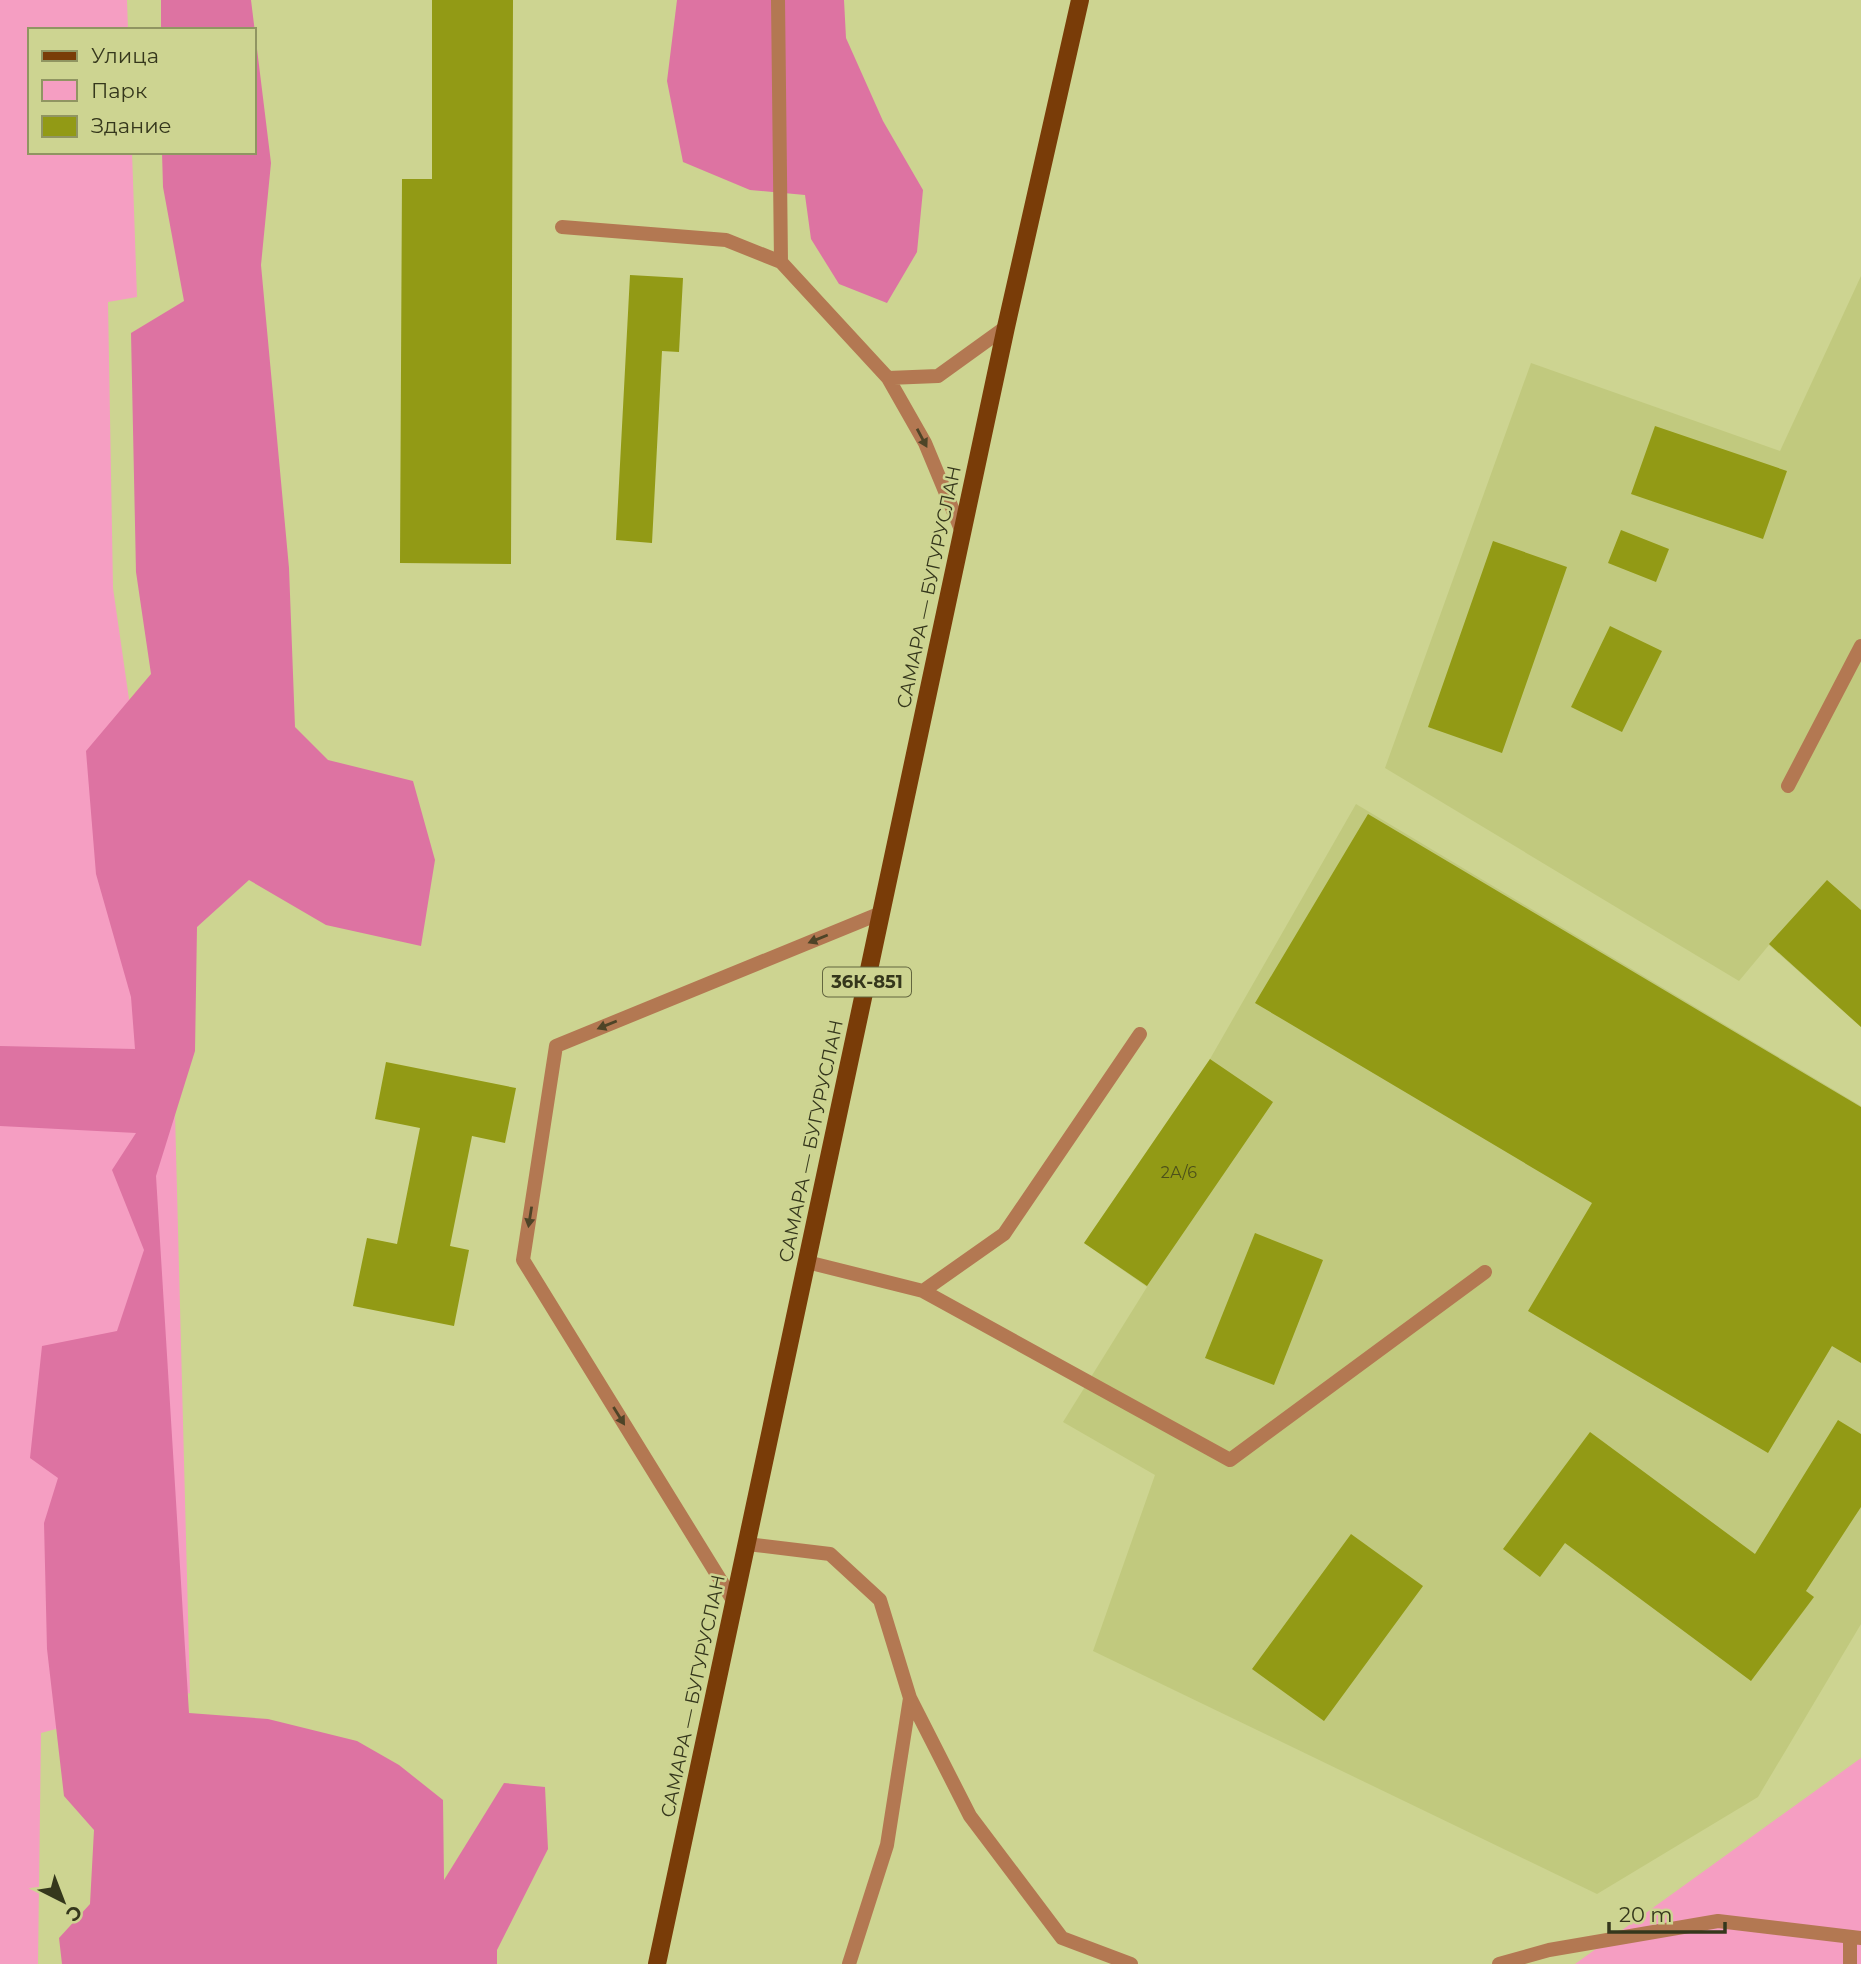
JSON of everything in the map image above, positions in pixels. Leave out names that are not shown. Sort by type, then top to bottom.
[{"type":"main road","name":"САМАРА — БУГУРУСЛАН","points":[[657,1964],[1006,327],[1080,0]]},
{"type":"lane","points":[[778,0],[781,262]]},
{"type":"lane","points":[[562,227],[726,240],[781,262],[888,378],[925,443],[962,532]]},
{"type":"lane","points":[[888,378],[938,376],[1006,327]]},
{"type":"lane","points":[[1788,786],[1861,646]]},
{"type":"lane","points":[[734,1602],[523,1260],[556,1046],[881,913]]},
{"type":"lane","points":[[923,1291],[1004,1234],[1140,1034]]},
{"type":"lane","points":[[807,1262],[923,1291],[1230,1461],[1485,1272]]},
{"type":"lane","points":[[747,1544],[830,1555],[880,1600],[910,1698],[970,1816],[1062,1938],[1130,1964]]},
{"type":"lane","points":[[849,1964],[887,1845],[910,1698]]},
{"type":"lane","points":[[1499,1964],[1549,1950],[1718,1921],[1856,1937],[1850,1964]]},
{"type":"shaded area","points":[[161,0],[251,0],[254,28],[161,28]]},
{"type":"shaded area","points":[[677,0],[844,0],[846,38],[883,121],[923,190],[917,252],[887,303],[839,284],[811,239],[805,195],[750,190],[683,162],[667,81]]},
{"type":"shaded area","points":[[256,41],[271,163],[261,265],[289,568],[295,727],[328,760],[413,781],[435,860],[421,946],[326,925],[249,880],[197,927],[195,1051],[156,1176],[189,1713],[268,1719],[357,1741],[399,1765],[443,1800],[444,1880],[504,1783],[545,1787],[548,1849],[497,1950],[497,1964],[62,1964],[59,1938],[90,1904],[94,1830],[64,1796],[47,1649],[44,1523],[58,1478],[30,1458],[42,1346],[117,1331],[144,1250],[112,1170],[136,1133],[0,1126],[0,1046],[135,1049],[131,997],[96,874],[86,751],[151,674],[136,572],[131,333],[184,301],[163,187],[162,154],[256,154]]},
{"type":"shaded area","points":[[1861,276],[1861,1027],[1769,945],[1739,981],[1385,768],[1531,363],[1780,451]]},
{"type":"shaded area","points":[[1356,804],[1861,1106],[1861,1624],[1758,1797],[1597,1894],[1093,1651],[1155,1475],[1063,1422],[1147,1287],[1084,1243],[1210,1059]]},
{"type":"green space","points":[[0,0],[127,0],[128,28],[28,28],[28,154],[132,154],[137,297],[108,302],[113,588],[172,997],[190,1693],[41,1733],[38,1964],[0,1964]]},
{"type":"green space","points":[[1861,1758],[1861,1964],[1575,1964]]},
{"type":"building","points":[[432,0],[513,0],[511,564],[400,563],[402,179],[432,179]]},
{"type":"building","points":[[630,275],[683,278],[679,352],[662,351],[652,543],[616,540]]},
{"type":"building","points":[[1655,426],[1787,471],[1763,539],[1631,494]]},
{"type":"building","points":[[1621,530],[1669,549],[1656,582],[1608,563]]},
{"type":"building","points":[[1493,541],[1567,567],[1502,753],[1428,727]]},
{"type":"building","points":[[1610,626],[1662,651],[1622,732],[1571,707]]},
{"type":"building","points":[[1368,814],[1861,1107],[1861,1363],[1832,1346],[1768,1453],[1528,1311],[1592,1203],[1255,1003]]},
{"type":"building","points":[[1827,880],[1861,910],[1861,1027],[1769,944]]},
{"type":"building","points":[[1210,1059],[1273,1102],[1147,1286],[1084,1243]]},
{"type":"building","points":[[386,1062],[516,1088],[505,1143],[472,1136],[450,1246],[469,1250],[454,1326],[353,1306],[367,1238],[397,1244],[420,1128],[375,1119]]},
{"type":"building","points":[[1255,1233],[1323,1260],[1274,1385],[1205,1358]]},
{"type":"building","points":[[1838,1420],[1861,1434],[1861,1507],[1806,1591],[1814,1597],[1751,1681],[1565,1543],[1540,1577],[1503,1549],[1590,1432],[1755,1554]]},
{"type":"building","points":[[1351,1534],[1423,1586],[1324,1721],[1252,1669]]}]
